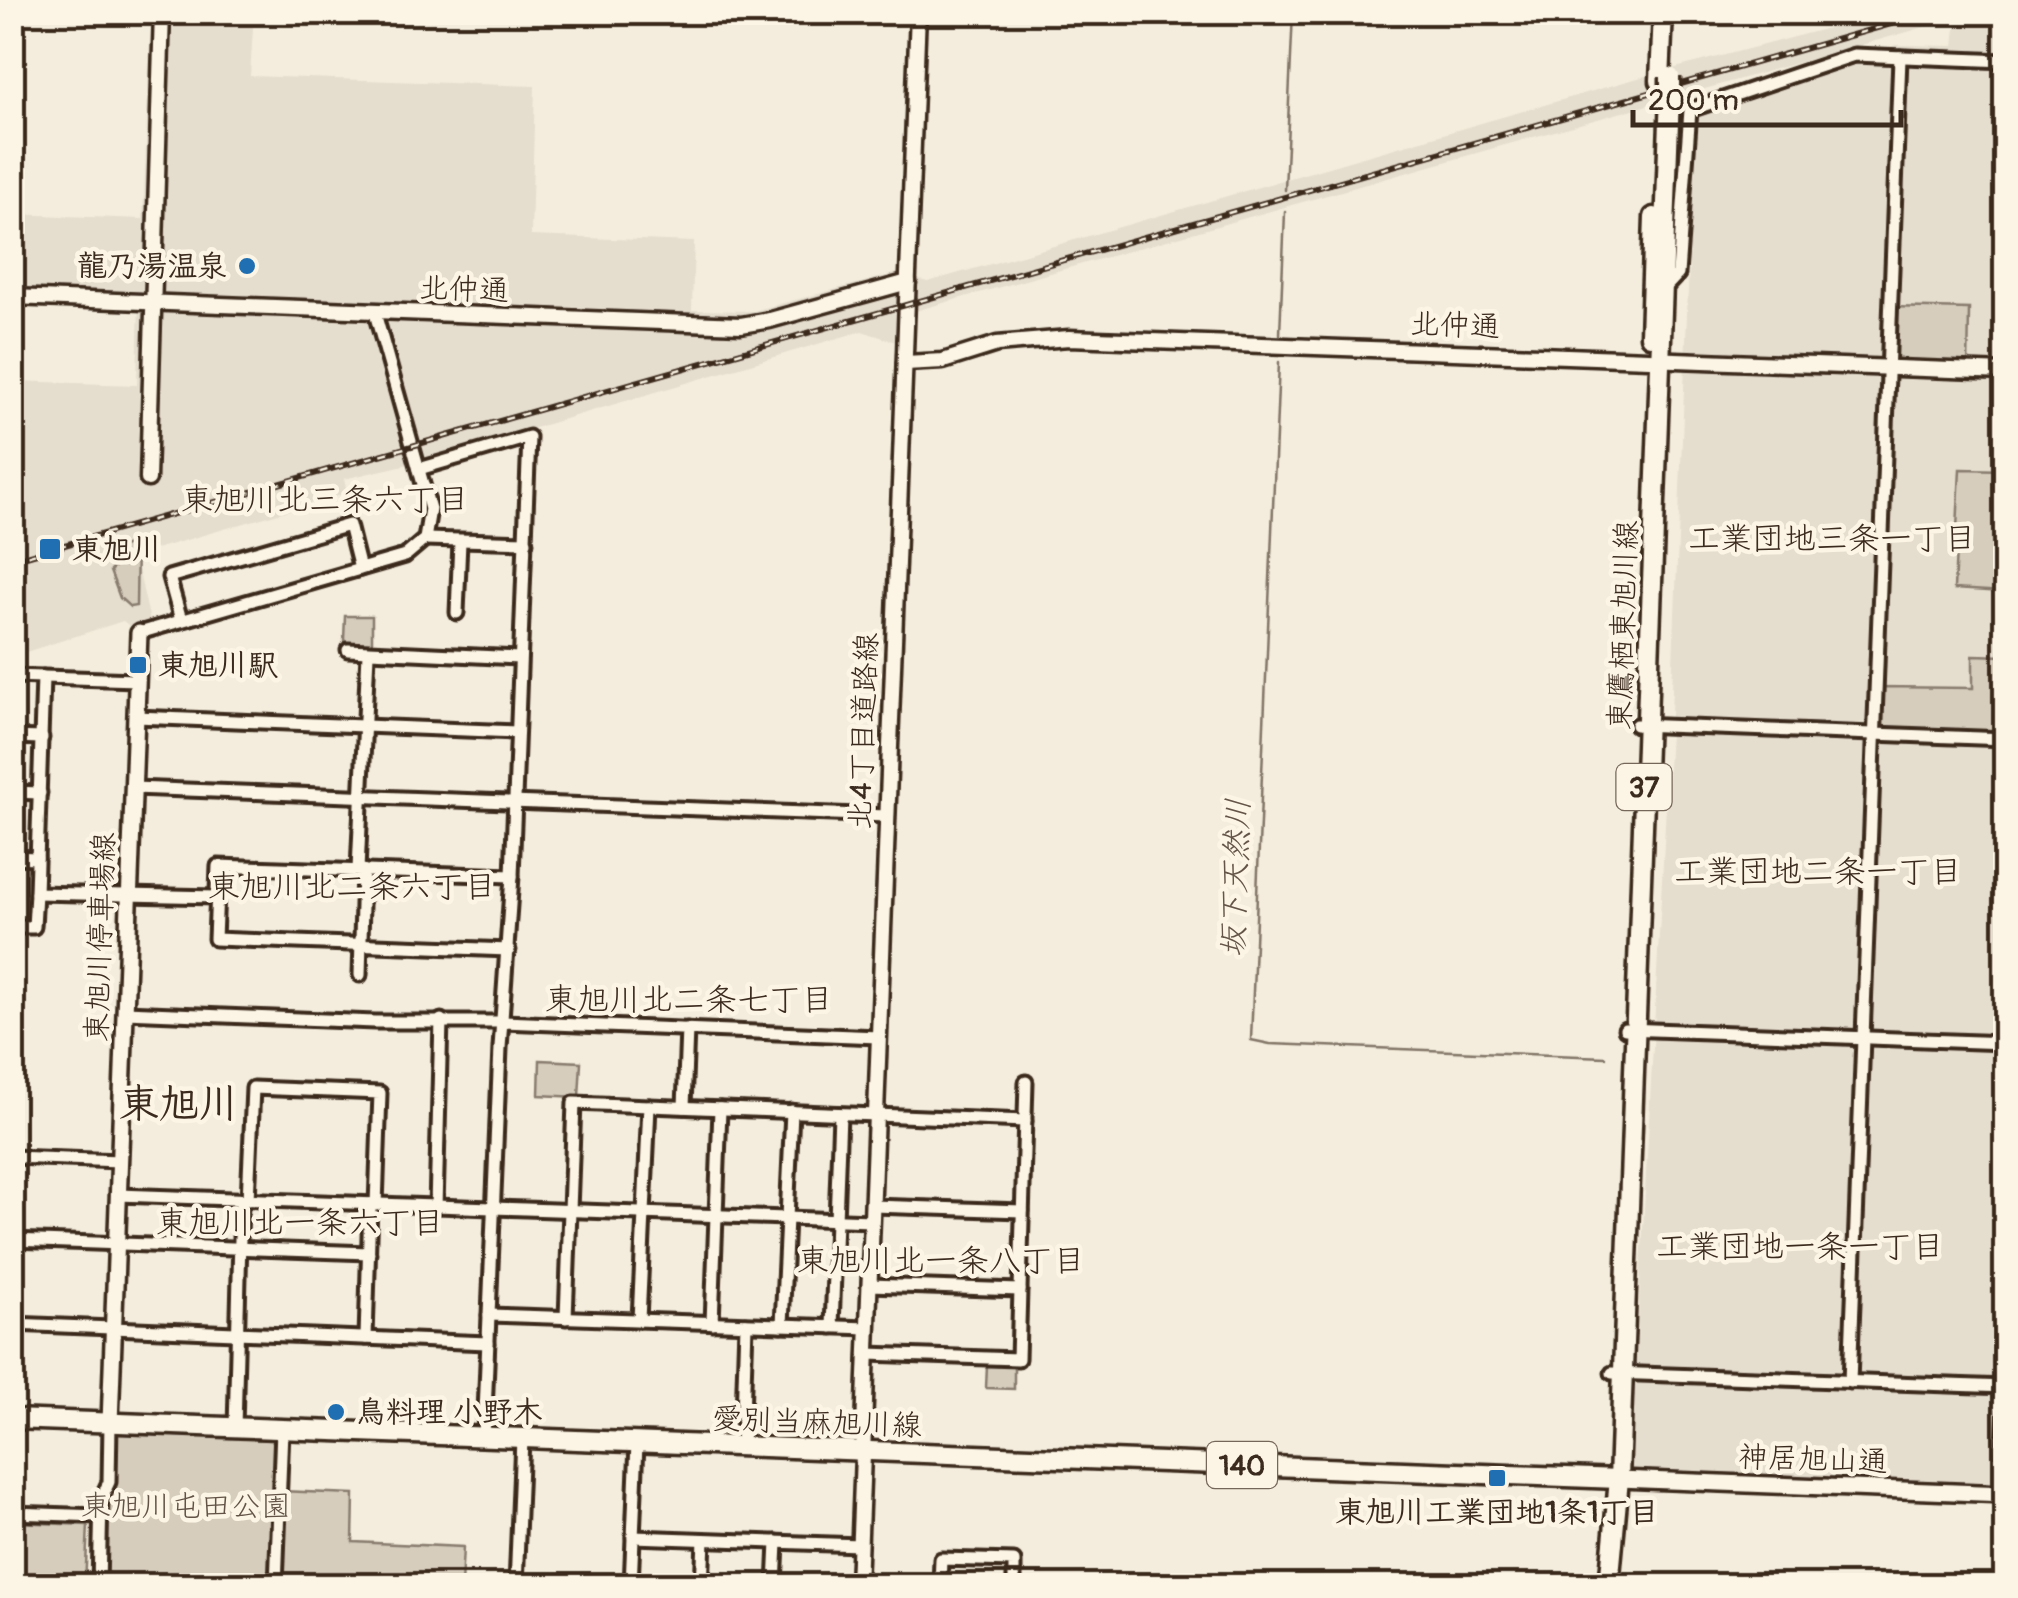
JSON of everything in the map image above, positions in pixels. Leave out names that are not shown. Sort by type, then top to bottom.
[{"type":"main road","name":"東鷹栖東旭川線","points":[[1655,360],[1664,290],[1663,12]]},
{"type":"main road","name":"東鷹栖東旭川線","points":[[1614,1479],[1665,87],[1673,12]]},
{"type":"main road","name":"東旭川停車場線","points":[[110,1423],[139,633]]},
{"type":"main road","name":"愛別当麻旭川線","points":[[12,1419],[1614,1479]]},
{"type":"main road","name":"神居旭山通","points":[[1614,1479],[2004,1494]]},
{"type":"main road","name":"37","points":[[1608,1586],[1614,1479]]},
{"type":"street","points":[[148,479],[162,12]]},
{"type":"street","name":"北4丁目道路線","points":[[858,1586],[918,12]]},
{"type":"street","points":[[1664,290],[1678,274],[1690,110],[1854,55],[2006,61]]},
{"type":"street","points":[[1850,1382],[1900,57]]},
{"type":"street","name":"北仲通","points":[[12,298],[741,325],[908,282]]},
{"type":"street","points":[[139,633],[406,556],[425,539],[430,509],[375,313]]},
{"type":"street","name":"北仲通","points":[[905,363],[943,361],[1013,342],[1069,338],[2006,372]]},
{"type":"street","points":[[419,469],[529,437],[484,1437]]},
{"type":"street","points":[[182,620],[169,577],[348,525],[360,568]]},
{"type":"street","points":[[425,539],[526,542]]},
{"type":"street","points":[[457,613],[460,541]]},
{"type":"street","points":[[348,650],[520,658]]},
{"type":"street","points":[[360,975],[368,653]]},
{"type":"street","points":[[12,676],[137,680]]},
{"type":"street","points":[[12,927],[34,927],[43,677]]},
{"type":"street","points":[[136,717],[517,732]]},
{"type":"street","points":[[1641,725],[2006,739]]},
{"type":"street","points":[[12,737],[42,738]]},
{"type":"street","points":[[133,788],[887,816]]},
{"type":"street","points":[[12,792],[40,793]]},
{"type":"street","points":[[12,857],[37,858]]},
{"type":"street","points":[[508,950],[214,938],[216,897],[218,866],[512,876]]},
{"type":"street","points":[[36,892],[216,897]]},
{"type":"street","points":[[125,1012],[879,1037]]},
{"type":"street","points":[[436,1207],[442,1020]]},
{"type":"street","points":[[684,1107],[687,1029]]},
{"type":"street","points":[[1630,1030],[2006,1044]]},
{"type":"street","points":[[867,1354],[1018,1360],[1026,1082]]},
{"type":"street","points":[[235,1428],[240,1248],[253,1088],[380,1093],[366,1338]]},
{"type":"street","points":[[566,1318],[574,1103],[1025,1121]]},
{"type":"street","points":[[639,1320],[648,1106]]},
{"type":"street","points":[[712,1323],[720,1108]]},
{"type":"street","points":[[782,1326],[792,1111]]},
{"type":"street","points":[[832,1327],[840,1114]]},
{"type":"street","points":[[12,1157],[120,1162]]},
{"type":"street","points":[[118,1195],[835,1221],[872,1214],[1022,1211]]},
{"type":"street","points":[[12,1240],[369,1253]]},
{"type":"street","points":[[869,1285],[1020,1290]]},
{"type":"street","points":[[489,1315],[868,1328]]},
{"type":"street","points":[[12,1324],[488,1343]]},
{"type":"street","points":[[742,1447],[746,1324]]},
{"type":"street","points":[[1617,1374],[2006,1387]]},
{"type":"street","points":[[2004,1494],[2006,1399]]},
{"type":"street","points":[[98,1586],[101,1499],[109,1482],[110,1423]]},
{"type":"street","points":[[276,1586],[282,1430]]},
{"type":"street","points":[[516,1586],[522,1438]]},
{"type":"street","points":[[631,1586],[637,1443]]},
{"type":"street","points":[[12,1513],[100,1516]]},
{"type":"street","points":[[633,1536],[860,1545]]},
{"type":"street","points":[[702,1586],[704,1540]]},
{"type":"street","points":[[775,1586],[776,1542]]},
{"type":"street","points":[[940,1586],[941,1559],[1014,1561],[1014,1586]]},
{"type":"shaded area","points":[[151,13],[254,13],[250,76],[535,86],[531,236],[694,242],[692,310],[753,311],[898,273],[928,282],[1645,76],[1885,13],[2005,13],[2005,1487],[1630,1469],[1671,714],[1695,114],[1896,45],[1954,46],[1957,18],[897,316],[896,342],[862,331],[426,460],[344,479],[347,493],[135,555],[150,621],[131,627],[123,621],[26,652],[12,669],[13,381],[137,385],[139,297],[13,292],[13,214],[143,219]]},
{"type":"green space","points":[[1890,307],[1969,309],[1968,371],[1888,368]]},
{"type":"green space","points":[[1960,469],[2005,470],[2005,592],[1954,589]]},
{"type":"green space","points":[[137,542],[136,606],[130,607],[120,598],[110,571],[114,567],[113,550]]},
{"type":"green space","points":[[345,616],[372,616],[372,646],[351,645],[344,640]]},
{"type":"green space","points":[[1973,655],[2005,656],[2005,739],[1881,734],[1876,687],[1973,688]]},
{"type":"green space","points":[[540,1060],[581,1062],[579,1097],[539,1095]]},
{"type":"green space","points":[[987,1365],[1014,1366],[1014,1389],[986,1388]]},
{"type":"green space","name":"東旭川屯田公園","points":[[110,1423],[282,1429],[280,1491],[354,1494],[353,1542],[463,1547],[461,1585],[99,1586],[101,1499],[109,1482]]},
{"type":"green space","points":[[13,1522],[88,1525],[85,1585],[13,1585]]},
{"type":"waterway","name":"坂下天然川","points":[[1285,190],[1293,12]]},
{"type":"waterway","name":"坂下天然川","points":[[1280,334],[1285,212]]},
{"type":"waterway","name":"坂下天然川","points":[[1279,362],[1251,1040],[1270,1044],[1606,1057]]},
{"type":"railway","points":[[12,560],[1933,12]]},
{"type":"place","name":"龍乃湯温泉","points":[[247,266]]},
{"type":"place","name":"東旭川","points":[[50,549]]},
{"type":"place","name":"東旭川駅","points":[[138,665]]},
{"type":"place","name":"鳥料理 小野木","points":[[336,1412]]},
{"type":"place","name":"東旭川工業団地1条1丁目","points":[[1497,1478]]},
{"type":"district","name":"東旭川北三条六丁目","points":[[325,499]]},
{"type":"district","name":"工業団地三条一丁目","points":[[1832,538]]},
{"type":"district","name":"工業団地二条一丁目","points":[[1818,871]]},
{"type":"district","name":"東旭川北二条六丁目","points":[[352,886]]},
{"type":"district","name":"東旭川北二条七丁目","points":[[689,999]]},
{"type":"district","name":"東旭川","points":[[179,1103]]},
{"type":"district","name":"東旭川北一条六丁目","points":[[300,1222]]},
{"type":"district","name":"工業団地一条一丁目","points":[[1800,1246]]},
{"type":"district","name":"東旭川北一条八丁目","points":[[941,1260]]}]
